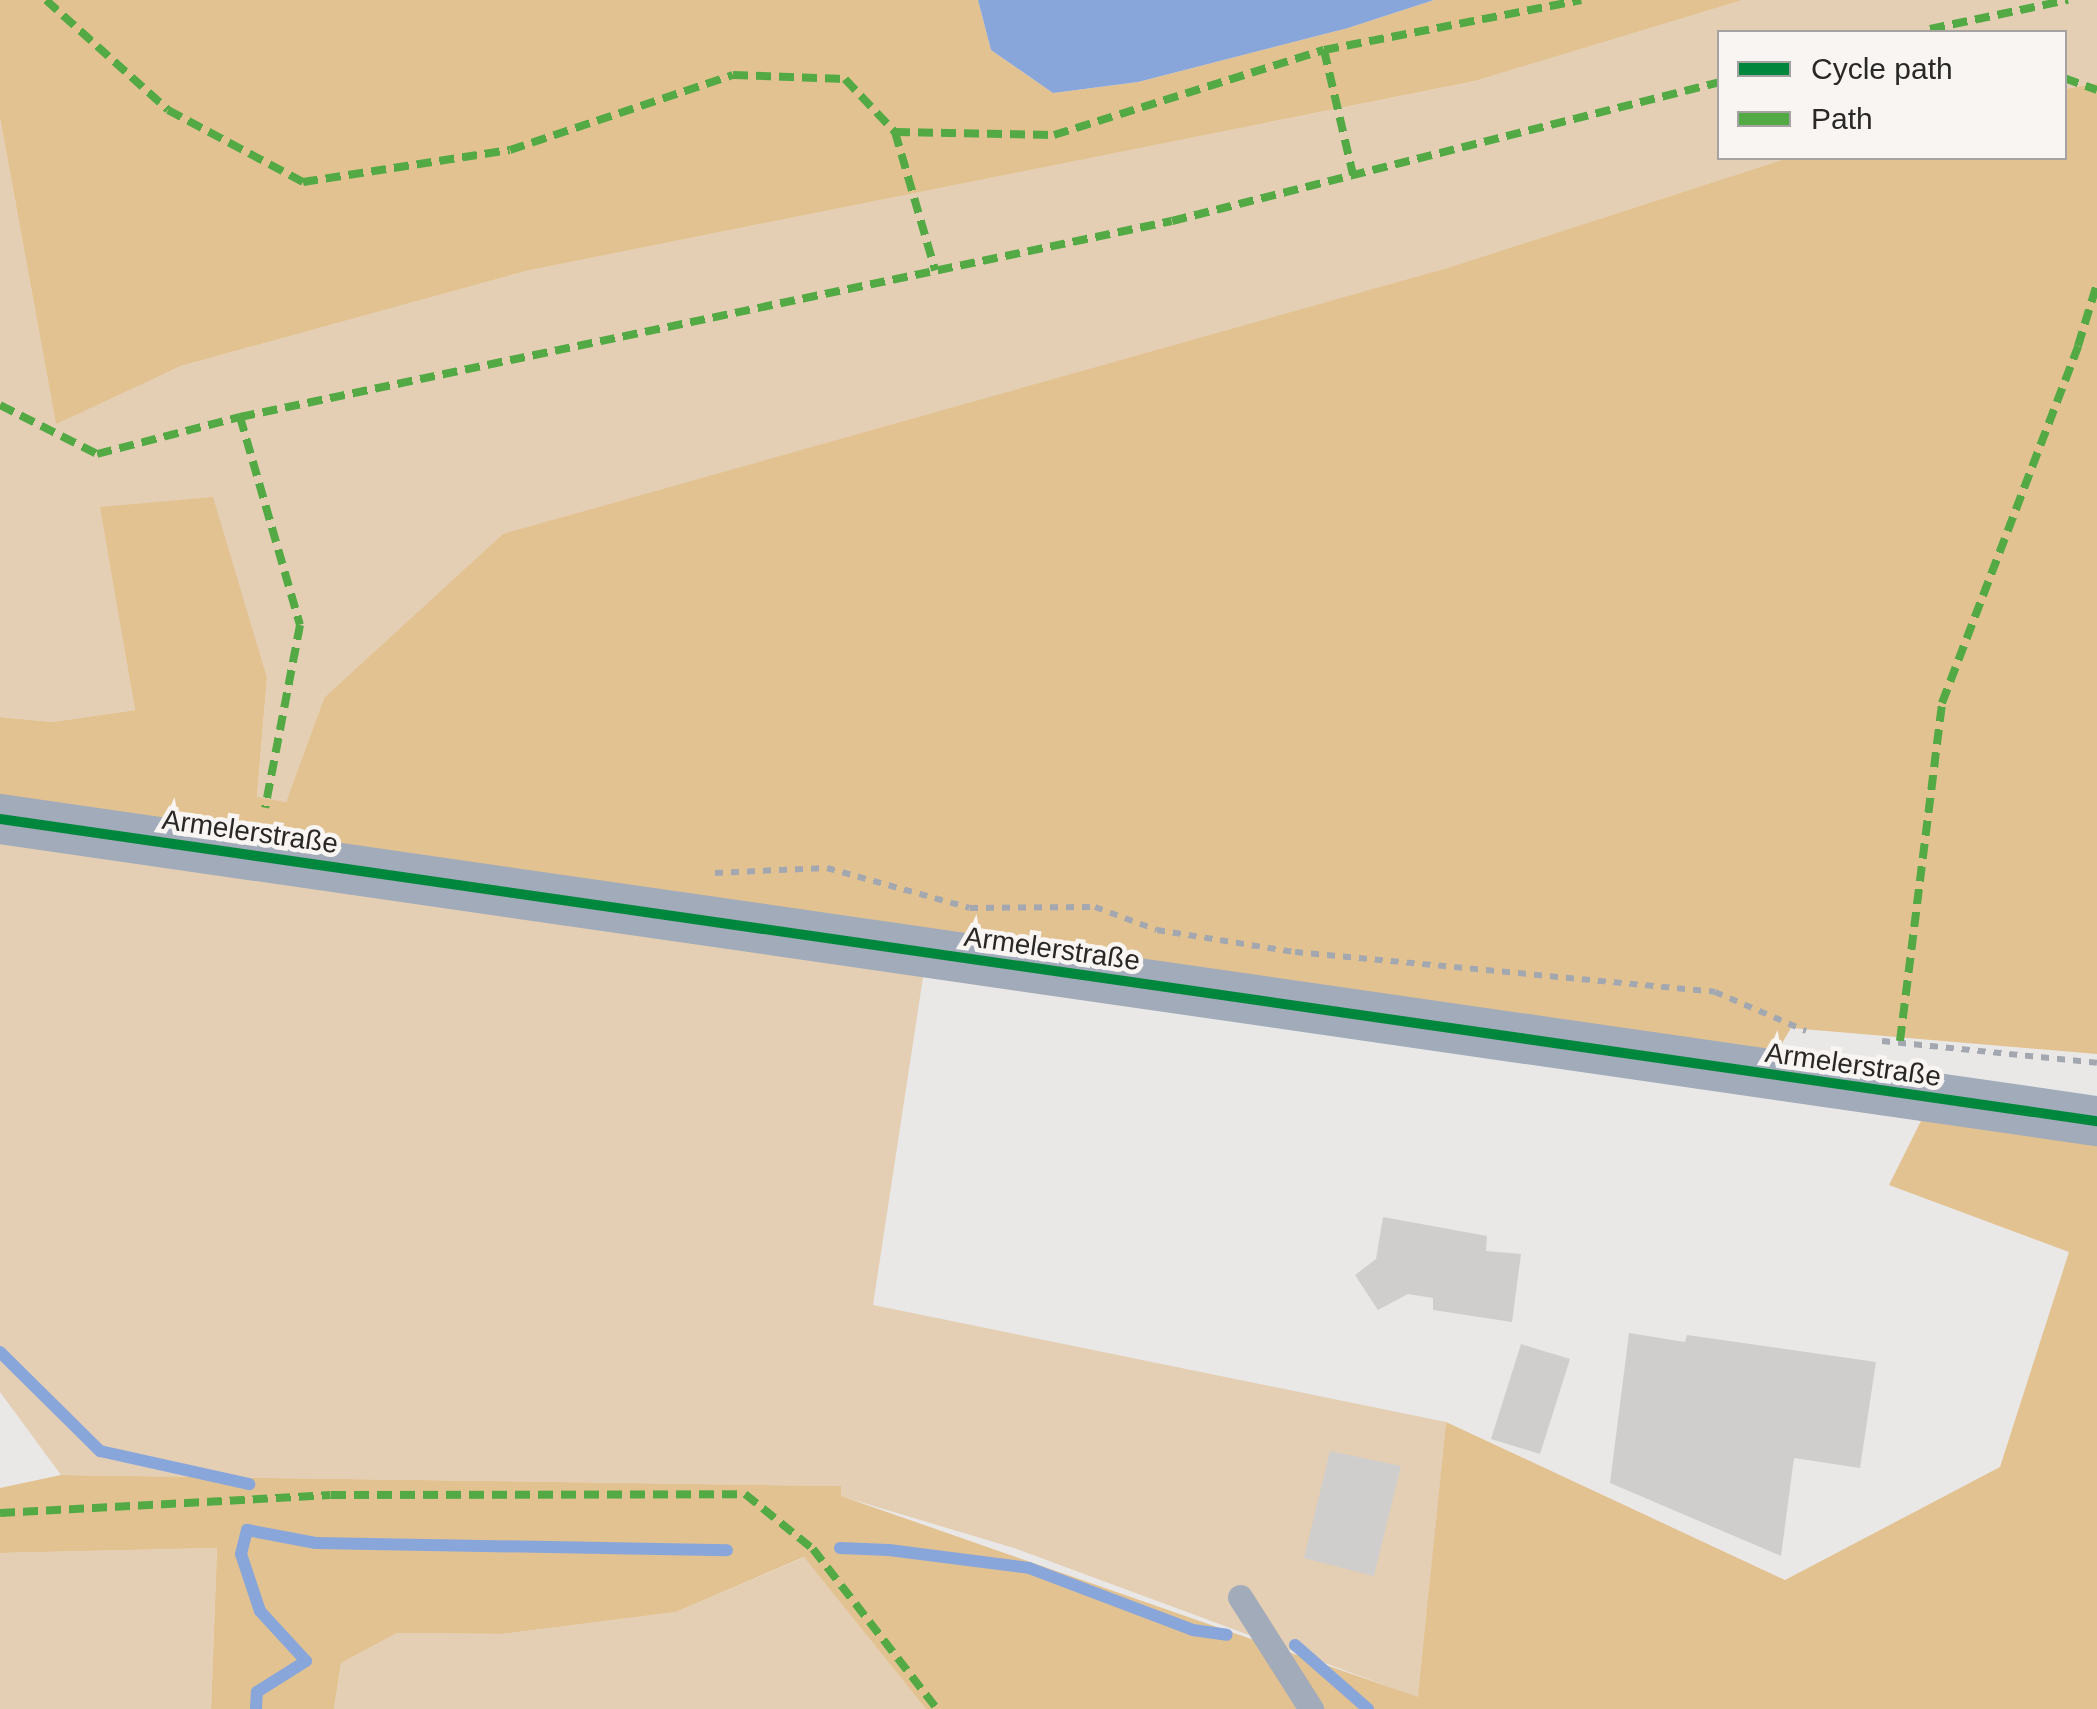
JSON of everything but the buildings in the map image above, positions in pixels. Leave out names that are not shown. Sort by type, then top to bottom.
[{"type":"street","name":"Armelerstraße","points":[[0,820],[2097,1122]]},
{"type":"lane","points":[[1240,1597],[1311,1709]]},
{"type":"path","points":[[698,871],[827,868],[970,908],[1095,907],[1158,930],[1294,952],[1715,992],[1813,1033]]},
{"type":"path","points":[[1864,1040],[2097,1062]]},
{"type":"shaded area","points":[[0,0],[978,0],[991,50],[1053,93],[1138,82],[1348,28],[1434,0],[1743,0],[1475,81],[526,271],[181,366],[56,424],[0,118]]},
{"type":"shaded area","points":[[1743,0],[2097,0],[2097,83],[2067,89],[2067,30],[1717,30],[1717,160],[1782,160],[1444,269],[324,698],[286,802],[257,798],[267,678],[101,507],[135,710],[52,722],[0,717],[0,118],[56,423],[181,366],[526,271],[1475,81]]},
{"type":"shaded area","points":[[2097,83],[2097,1054],[1791,1028],[1773,1058],[0,809],[0,717],[52,722],[135,710],[100,507],[213,497],[267,678],[257,797],[286,802],[324,698],[503,534],[1444,269],[1782,160],[2067,160],[2067,89]]},
{"type":"shaded area","points":[[0,834],[924,971],[873,1305],[1446,1422],[1419,1698],[1014,1548],[840,1496],[841,1486],[61,1475],[0,1392]]},
{"type":"shaded area","points":[[1925,1113],[2097,1137],[2097,1709],[926,1709],[804,1557],[676,1612],[502,1634],[397,1633],[341,1663],[334,1709],[211,1709],[217,1548],[0,1553],[0,1488],[61,1475],[841,1486],[841,1496],[1418,1697],[1446,1422],[1785,1580],[2000,1467],[2069,1252],[1889,1185]]},
{"type":"shaded area","points":[[217,1548],[211,1709],[0,1709],[0,1553]]},
{"type":"shaded area","points":[[805,1557],[926,1709],[334,1709],[341,1663],[397,1633],[502,1634],[676,1612]]},
{"type":"water","points":[[978,0],[1434,0],[1348,28],[1138,82],[1053,93],[991,50]]},
{"type":"waterway","points":[[0,1352],[100,1451],[249,1484]]},
{"type":"waterway","points":[[256,1709],[257,1692],[306,1661],[260,1611],[241,1554],[247,1530],[316,1543],[727,1550]]},
{"type":"waterway","points":[[840,1548],[889,1550],[1029,1568],[1193,1630],[1227,1635]]},
{"type":"waterway","points":[[1295,1645],[1368,1709]]},
{"type":"marked path","points":[[46,0],[168,110],[303,182],[510,150],[733,75],[845,79],[895,132],[1054,135],[1324,50],[1581,0]]},
{"type":"marked path","points":[[1930,29],[2068,0]]},
{"type":"marked path","points":[[1324,50],[1353,175]]},
{"type":"marked path","points":[[2067,79],[2097,90]]},
{"type":"marked path","points":[[240,417],[1172,221],[1717,83]]},
{"type":"marked path","points":[[895,132],[935,270]]},
{"type":"marked path","points":[[1900,1041],[1942,703],[2078,346],[2097,284]]},
{"type":"marked path","points":[[0,405],[97,454],[240,417],[300,625],[265,808]]},
{"type":"marked path","points":[[0,1513],[331,1495],[745,1494],[813,1549],[937,1709]]},
{"type":"cycle path","points":[[0,819],[2097,1121]]}]
